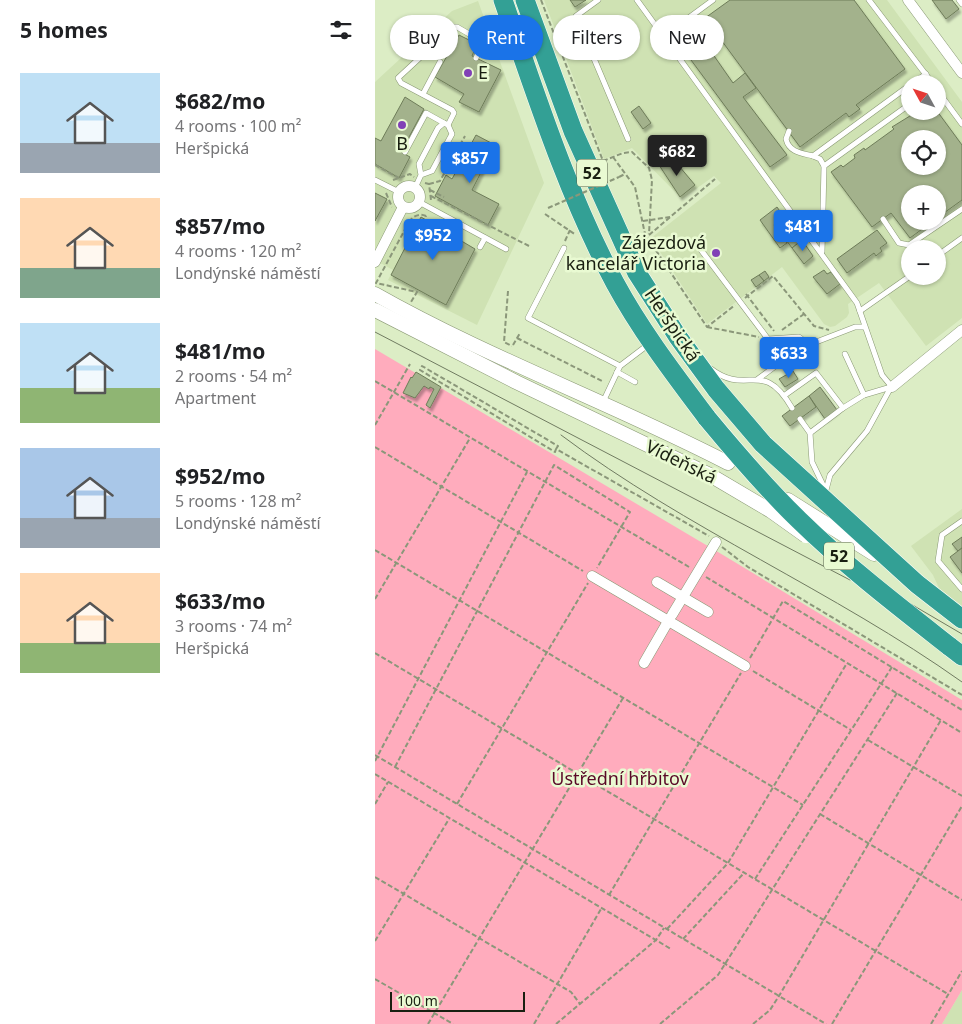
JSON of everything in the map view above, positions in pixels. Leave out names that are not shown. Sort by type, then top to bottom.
[{"type":"highway","name":"Heršpická","points":[[503,0],[553,142],[600,252],[616,285],[652,343],[707,418],[742,460],[800,520],[878,590]]},
{"type":"highway","name":"Heršpická","points":[[525,0],[584,157],[637,273],[678,337],[716,389],[763,444],[917,584]]},
{"type":"highway","name":"52","points":[[917,584],[962,619]]},
{"type":"highway","name":"Vídeňská","points":[[878,590],[956,651]]},
{"type":"main road","name":"Vídeňská","points":[[375,294],[473,345],[671,434],[728,462]]},
{"type":"main road","name":"Vídeňská","points":[[375,310],[499,374],[709,475],[771,511],[851,573],[878,590]]},
{"type":"main road","points":[[788,500],[863,546],[917,584]]},
{"type":"street","points":[[908,0],[962,72]]},
{"type":"street","points":[[407,186],[415,188],[420,196],[419,202],[414,207],[403,207],[398,199],[399,192],[407,186]]},
{"type":"street","points":[[375,262],[403,207]]},
{"type":"street","points":[[892,387],[962,330]]},
{"type":"street","points":[[644,663],[716,542]]},
{"type":"street","points":[[592,576],[670,618],[745,666]]},
{"type":"street","points":[[657,582],[708,612]]},
{"type":"lane","points":[[598,0],[576,16],[628,139]]},
{"type":"lane","points":[[637,0],[650,17]]},
{"type":"lane","points":[[693,15],[713,0]]},
{"type":"lane","points":[[869,0],[926,74]]},
{"type":"lane","points":[[415,188],[421,175],[419,164],[438,128],[446,124],[454,113],[452,110],[401,83],[398,78],[417,60]]},
{"type":"lane","points":[[682,60],[822,252],[860,311],[882,375],[892,387]]},
{"type":"lane","points":[[423,94],[440,62]]},
{"type":"lane","points":[[813,156],[901,91]]},
{"type":"lane","points":[[946,102],[962,124]]},
{"type":"lane","points":[[824,166],[901,110]]},
{"type":"lane","points":[[405,152],[426,113],[446,124],[452,134],[432,171],[421,175]]},
{"type":"lane","points":[[789,131],[786,139],[792,149],[820,159],[824,166],[822,252]]},
{"type":"lane","points":[[375,180],[399,192]]},
{"type":"lane","points":[[419,202],[507,249]]},
{"type":"lane","points":[[883,219],[899,243],[909,245],[962,209]]},
{"type":"lane","points":[[798,219],[815,220],[824,214]]},
{"type":"lane","points":[[480,247],[485,238]]},
{"type":"lane","points":[[946,250],[962,238]]},
{"type":"lane","points":[[564,248],[528,318],[619,369],[635,382]]},
{"type":"lane","points":[[701,250],[769,339],[799,337],[808,344]]},
{"type":"lane","points":[[860,311],[901,282]]},
{"type":"lane","points":[[758,379],[789,355],[808,344],[855,327],[864,327]]},
{"type":"lane","points":[[678,337],[695,350],[709,367],[720,374],[739,381],[758,379],[772,382],[785,395],[792,408]]},
{"type":"lane","points":[[603,403],[619,369],[652,343]]},
{"type":"lane","points":[[845,354],[864,395]]},
{"type":"lane","points":[[785,395],[816,373],[843,408]]},
{"type":"lane","points":[[810,433],[864,395],[892,387]]},
{"type":"lane","points":[[826,490],[830,475],[867,431],[892,387]]},
{"type":"lane","points":[[800,419],[810,433],[812,462],[830,496]]},
{"type":"lane","points":[[962,520],[942,535],[938,561],[962,589]]},
{"type":"lane","points":[[863,525],[877,546]]},
{"type":"path","points":[[541,0],[603,161],[623,153],[632,152],[649,168],[652,180],[651,220],[647,235]]},
{"type":"path","points":[[429,184],[440,181],[465,136]]},
{"type":"path","points":[[613,157],[635,187],[647,235],[707,327],[763,338]]},
{"type":"path","points":[[375,165],[399,178]]},
{"type":"path","points":[[548,208],[625,174]]},
{"type":"path","points":[[633,242],[647,235],[715,179]]},
{"type":"path","points":[[430,190],[444,197]]},
{"type":"path","points":[[431,196],[529,246]]},
{"type":"path","points":[[411,302],[417,292],[376,283],[412,217],[422,214],[426,216],[430,208]]},
{"type":"path","points":[[545,214],[583,239]]},
{"type":"path","points":[[643,221],[670,217]]},
{"type":"path","points":[[401,218],[409,222]]},
{"type":"path","points":[[453,236],[458,226]]},
{"type":"path","points":[[564,248],[570,230]]},
{"type":"path","points":[[579,265],[583,263]]},
{"type":"path","points":[[707,327],[773,276],[815,326],[831,330]]},
{"type":"path","points":[[508,291],[504,342],[512,346],[520,332]]},
{"type":"path","points":[[746,295],[776,333],[804,314]]},
{"type":"path","points":[[517,338],[611,385]]},
{"type":"path","points":[[375,425],[410,364]]},
{"type":"path","points":[[422,366],[558,446],[556,449],[555,452],[420,370],[422,366]]},
{"type":"path","points":[[375,381],[697,572],[962,733]]},
{"type":"path","points":[[375,599],[470,438]]},
{"type":"path","points":[[375,447],[592,576]]},
{"type":"path","points":[[556,449],[716,542],[748,567],[962,695]]},
{"type":"path","points":[[395,767],[554,465],[631,512],[457,804]]},
{"type":"path","points":[[375,762],[376,756],[527,472]]},
{"type":"path","points":[[375,550],[803,805]]},
{"type":"path","points":[[609,895],[783,601],[962,710]]},
{"type":"path","points":[[375,653],[948,994]]},
{"type":"path","points":[[556,1024],[656,940],[728,863],[847,663]]},
{"type":"path","points":[[745,666],[851,730]]},
{"type":"path","points":[[755,880],[892,667]]},
{"type":"path","points":[[660,1024],[718,975],[897,693]]},
{"type":"path","points":[[428,1024],[623,698]]},
{"type":"path","points":[[753,1024],[770,1010],[779,996],[941,720]]},
{"type":"path","points":[[868,740],[962,796]]},
{"type":"path","points":[[376,756],[826,1024]]},
{"type":"path","points":[[375,774],[601,909],[671,948]]},
{"type":"path","points":[[375,804],[388,782]]},
{"type":"path","points":[[831,1024],[962,806]]},
{"type":"path","points":[[820,814],[962,900]]},
{"type":"path","points":[[375,941],[449,818]]},
{"type":"path","points":[[683,939],[744,873]]},
{"type":"path","points":[[375,877],[571,992],[580,1004]]},
{"type":"path","points":[[534,1024],[601,909]]},
{"type":"path","points":[[931,1024],[962,971]]},
{"type":"path","points":[[375,978],[453,1024]]},
{"type":"shaded area","points":[[544,0],[887,0],[942,75],[901,75],[901,120],[946,120],[946,80],[962,102],[962,318],[926,346],[879,283],[848,304],[849,313],[847,317],[835,326],[830,327],[824,324],[782,267],[707,324],[651,238],[721,183],[714,176],[682,199],[632,148],[604,159],[567,60],[640,60],[640,15],[553,15],[553,24]]},
{"type":"shaded area","points":[[478,1],[483,15],[468,15],[468,60],[499,60],[544,183],[477,325],[388,280],[393,270],[375,260],[375,82],[399,60],[458,60],[458,15],[448,15],[452,11]]},
{"type":"shaded area","points":[[962,509],[962,606],[939,588],[933,575],[911,546]]},
{"type":"shaded area","points":[[962,990],[962,1024],[942,1024]]},
{"type":"green space","name":"Ústřední hřbitov","points":[[375,349],[723,555],[962,700],[962,990],[942,1024],[375,1024]]},
{"type":"building","points":[[570,0],[586,0],[575,7]]},
{"type":"building","points":[[730,0],[854,0],[905,69],[856,105],[860,109],[849,117],[846,113],[800,147],[724,44],[724,15],[709,15]]},
{"type":"building","points":[[932,0],[952,0],[959,9],[946,19]]},
{"type":"building","name":"E","points":[[459,35],[468,40],[468,60],[480,60],[501,70],[479,112],[459,102],[464,94],[435,77],[445,60],[458,60]]},
{"type":"building","points":[[691,60],[717,60],[733,83],[745,73],[756,88],[743,97],[787,155],[770,167]]},
{"type":"building","name":"B","points":[[405,97],[424,109],[401,152],[410,157],[399,178],[375,164],[375,138],[381,141]]},
{"type":"building","points":[[639,106],[651,123],[643,129],[631,112]]},
{"type":"building","points":[[903,120],[944,120],[962,145],[962,200],[946,212],[946,185],[901,185],[901,226],[891,213],[872,227],[831,172],[841,165],[843,167],[855,158],[854,155],[864,148],[865,150],[894,129],[892,127]]},
{"type":"building","points":[[476,135],[495,145],[472,190],[499,204],[488,225],[435,196],[446,175],[452,179]]},
{"type":"building","points":[[669,158],[676,168],[679,166],[695,185],[680,197],[659,165]]},
{"type":"building","points":[[375,193],[387,199],[375,221]]},
{"type":"building","points":[[777,207],[784,217],[774,225],[787,243],[780,248],[760,220]]},
{"type":"building","points":[[784,216],[802,240],[792,248],[774,224]]},
{"type":"building","points":[[421,217],[475,249],[446,305],[391,275]]},
{"type":"building","points":[[877,230],[887,243],[880,248],[882,251],[876,256],[874,253],[847,273],[837,259]]},
{"type":"building","points":[[904,230],[921,230],[910,238]]},
{"type":"building","points":[[802,240],[813,256],[804,264],[792,248]]},
{"type":"building","points":[[824,270],[827,274],[831,272],[840,284],[827,294],[813,277]]},
{"type":"building","points":[[765,271],[769,277],[764,281],[759,275]]},
{"type":"building","points":[[759,275],[764,281],[756,287],[751,280]]},
{"type":"building","points":[[793,371],[798,379],[785,387],[779,379]]},
{"type":"building","points":[[416,372],[441,387],[430,408],[426,405],[434,389],[424,386],[415,398],[403,393],[411,377]]},
{"type":"building","points":[[820,387],[837,410],[825,419],[809,396]]},
{"type":"building","points":[[809,396],[816,407],[790,426],[782,416]]},
{"type":"building","points":[[962,537],[962,548],[958,551],[952,544]]},
{"type":"building","points":[[962,548],[962,573],[950,557]]},
{"type":"tram line","points":[[375,332],[850,580]]},
{"type":"tram line","points":[[561,435],[609,469],[658,500],[863,618],[962,682]]},
{"type":"tram line","points":[[904,600],[962,634]]},
{"type":"place","name":"E","points":[[468,73]]},
{"type":"place","name":"B","points":[[402,125]]},
{"type":"place","name":"Zájezdová kancelář Victoria","points":[[716,253]]}]
